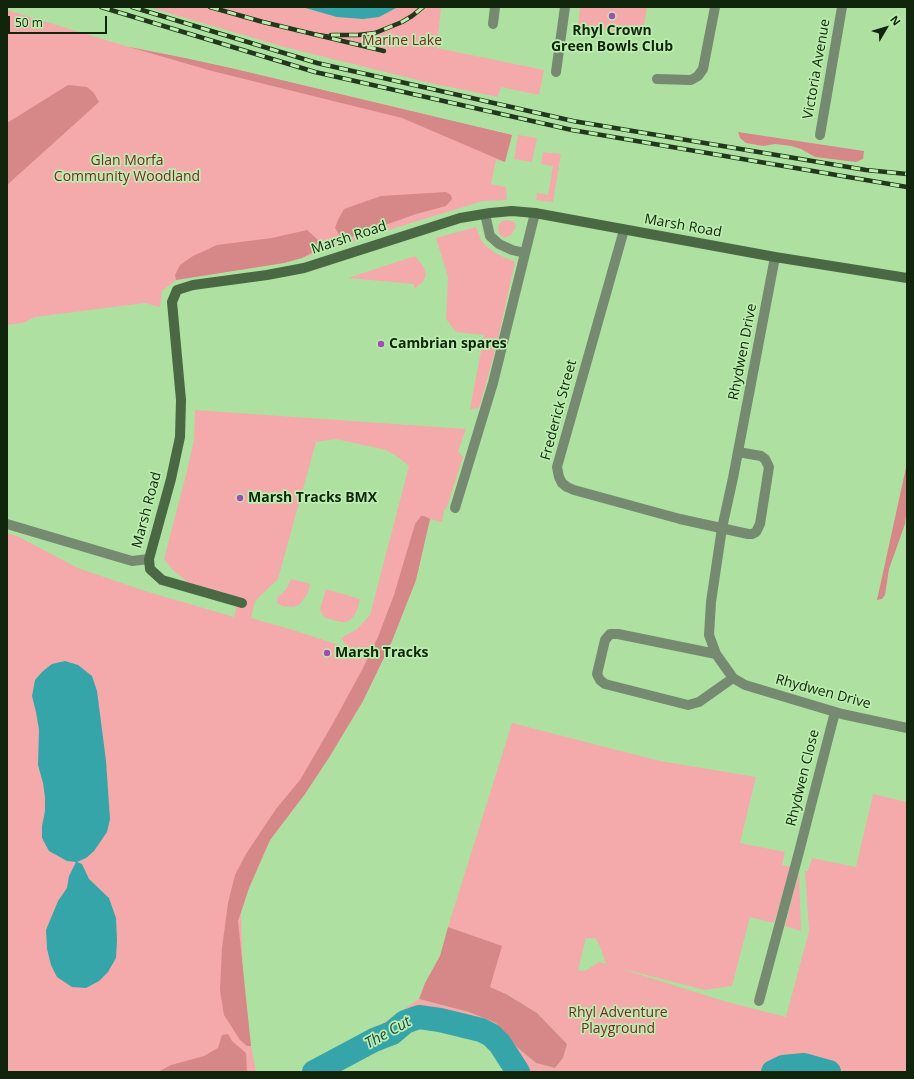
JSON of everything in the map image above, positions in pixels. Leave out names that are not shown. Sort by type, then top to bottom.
[{"type":"street","points":[[493,24],[495,7]]},
{"type":"street","points":[[556,72],[565,7]]},
{"type":"street","points":[[658,79],[691,80],[698,76],[703,69],[715,7]]},
{"type":"street","name":"Victoria Avenue","points":[[820,135],[842,7]]},
{"type":"street","name":"Marsh Road","points":[[242,602],[162,580],[150,569],[148,559],[171,479],[180,437],[181,400],[172,302],[176,290],[193,285],[267,275],[304,268],[460,218],[512,211],[535,213],[624,230],[907,278]]},
{"type":"street","points":[[455,508],[493,383],[535,213]]},
{"type":"street","points":[[484,214],[490,236],[499,244],[512,250],[525,253]]},
{"type":"street","name":"Frederick Street","points":[[624,230],[557,467],[559,477],[567,487],[574,490],[722,528]]},
{"type":"street","name":"Rhydwen Drive","points":[[775,256],[722,528],[709,635],[716,654],[734,678],[745,685],[834,712],[907,728]]},
{"type":"street","points":[[722,528],[748,534],[756,532],[760,524],[770,467],[761,456],[738,452]]},
{"type":"street","points":[[7,524],[132,561],[148,559]]},
{"type":"street","points":[[716,654],[618,634],[610,634],[605,640],[597,674],[600,680],[605,684],[688,705],[699,702],[734,678]]},
{"type":"street","name":"Rhydwen Close","points":[[759,1002],[834,712]]},
{"type":"green space","name":"Marine Lake","points":[[148,7],[441,7],[437,48],[544,70],[539,95],[501,87],[498,97],[430,83],[284,47]]},
{"type":"green space","name":"Rhyl Crown Green Bowls Club","points":[[580,7],[647,7],[642,36],[578,26]]},
{"type":"green space","name":"Glan Morfa Community Woodland","points":[[7,10],[129,47],[235,69],[512,135],[505,162],[496,160],[491,184],[506,187],[507,200],[483,201],[284,263],[176,280],[162,291],[160,307],[145,303],[35,317],[23,323],[7,325]]},
{"type":"green space","points":[[518,135],[537,138],[532,162],[514,159]]},
{"type":"green space","points":[[543,152],[561,154],[553,202],[536,200],[537,193],[548,195],[553,166],[541,164]]},
{"type":"green space","points":[[507,220],[514,222],[516,227],[511,235],[504,238],[499,234],[498,226],[502,221]]},
{"type":"green space","points":[[476,227],[481,240],[487,247],[497,254],[515,262],[496,348],[479,408],[470,409],[484,335],[456,332],[446,319],[448,277],[436,238]]},
{"type":"green space","points":[[415,256],[424,267],[426,275],[423,282],[414,289],[414,284],[348,278]]},
{"type":"green space","name":"Marsh Tracks","points":[[195,410],[466,429],[458,451],[463,457],[447,507],[444,510],[442,522],[430,519],[416,580],[392,641],[363,701],[330,756],[305,794],[270,840],[249,888],[241,913],[243,976],[251,1046],[256,1072],[7,1072],[7,533],[17,536],[78,568],[145,591],[234,617],[239,597],[187,582],[172,569],[164,559],[194,440]],"holes":[[[336,439],[386,450],[409,466],[370,615],[357,629],[341,638],[348,648],[251,618],[255,601],[278,579],[316,442]]]},
{"type":"green space","points":[[291,579],[310,584],[308,593],[300,604],[294,607],[282,606],[277,603],[277,598],[287,588]]},
{"type":"green space","points":[[326,589],[360,599],[357,610],[350,620],[341,622],[323,616],[320,610]]},
{"type":"green space","name":"Rhyl Adventure Playground","points":[[512,723],[660,761],[756,777],[740,843],[785,852],[782,865],[791,867],[774,923],[750,917],[732,986],[705,990],[619,968],[727,1002],[786,1017],[809,931],[805,871],[808,871],[812,858],[856,867],[873,794],[907,802],[907,1072],[846,1072],[825,1063],[806,1061],[783,1063],[763,1072],[526,1072],[503,1039],[489,1028],[426,1012],[408,1016],[386,1031],[382,1024],[419,999],[469,1012],[496,1023],[518,1048],[536,1063],[555,1068],[563,1058],[567,1044],[537,1013],[506,994],[490,987],[501,946],[448,927]],"holes":[[[586,938],[595,938],[599,944],[606,964],[599,962],[585,971],[578,970]]]},
{"type":"green space","points":[[799,872],[801,931],[785,926]]},
{"type":"shaded area","points":[[129,47],[235,69],[512,135],[505,162],[402,118],[212,71]]},
{"type":"shaded area","points":[[68,85],[87,87],[94,93],[99,102],[7,185],[7,123]]},
{"type":"shaded area","points":[[738,132],[864,151],[863,159],[856,162],[815,157],[801,149],[791,146],[775,144],[763,146],[746,143],[740,138]]},
{"type":"shaded area","points":[[446,192],[451,195],[452,199],[446,206],[416,214],[343,240],[335,228],[344,209],[381,196]]},
{"type":"shaded area","points":[[307,230],[319,241],[320,245],[317,250],[302,258],[284,263],[176,280],[175,275],[180,265],[193,256],[217,245],[272,238]]},
{"type":"shaded area","points":[[907,463],[907,507],[905,524],[889,569],[885,595],[882,599],[877,600]]},
{"type":"shaded area","points":[[421,516],[430,519],[416,580],[392,641],[363,701],[330,756],[305,794],[270,840],[249,888],[238,921],[251,1046],[247,1046],[240,1040],[224,1015],[220,990],[222,948],[228,903],[235,875],[246,854],[276,809],[300,780],[362,670],[378,637],[394,595],[415,524]]},
{"type":"shaded area","points":[[448,927],[502,946],[490,987],[506,994],[537,1013],[567,1044],[563,1058],[555,1068],[536,1063],[518,1048],[496,1023],[469,1012],[419,999],[425,983],[440,956]]},
{"type":"shaded area","points":[[228,1034],[232,1041],[246,1053],[247,1072],[158,1072],[171,1065],[204,1056],[218,1048],[222,1035]]},
{"type":"water","name":"Marine Lake","points":[[302,7],[398,7],[379,17],[363,19],[337,17]]},
{"type":"water","points":[[65,661],[78,665],[92,676],[97,691],[106,761],[110,819],[107,832],[94,851],[86,858],[77,862],[82,864],[89,879],[109,898],[116,918],[116,958],[108,972],[99,981],[86,988],[72,987],[57,977],[51,965],[47,949],[46,930],[58,901],[67,888],[69,876],[76,862],[67,861],[49,851],[42,838],[45,797],[38,765],[39,730],[32,696],[35,680],[43,671],[52,664]]},
{"type":"water","points":[[372,1038],[376,1043],[322,1072],[308,1072]]},
{"type":"waterway","name":"The Cut","points":[[314,1072],[374,1040],[392,1033],[405,1022],[419,1017],[440,1020],[481,1030],[491,1035],[500,1044],[518,1072]]},
{"type":"waterway","name":"The Cut","points":[[773,1072],[783,1067],[804,1065],[829,1072]]},
{"type":"tram line","points":[[210,7],[296,30],[330,35],[358,35],[375,33],[390,28],[412,16],[423,7]]},
{"type":"railway","points":[[101,7],[315,72],[572,130],[907,187]]},
{"type":"railway","points":[[132,7],[317,63],[573,121],[866,170],[907,174]]},
{"type":"railway","points":[[210,7],[263,22],[384,51]]},
{"type":"railway","points":[[331,35],[358,35],[375,33],[402,22],[423,7]]},
{"type":"place","name":"Rhyl Crown Green Bowls Club","points":[[612,16]]},
{"type":"place","name":"Cambrian spares","points":[[381,344]]},
{"type":"place","name":"Marsh Tracks BMX","points":[[240,498]]},
{"type":"place","name":"Marsh Tracks","points":[[327,653]]}]
